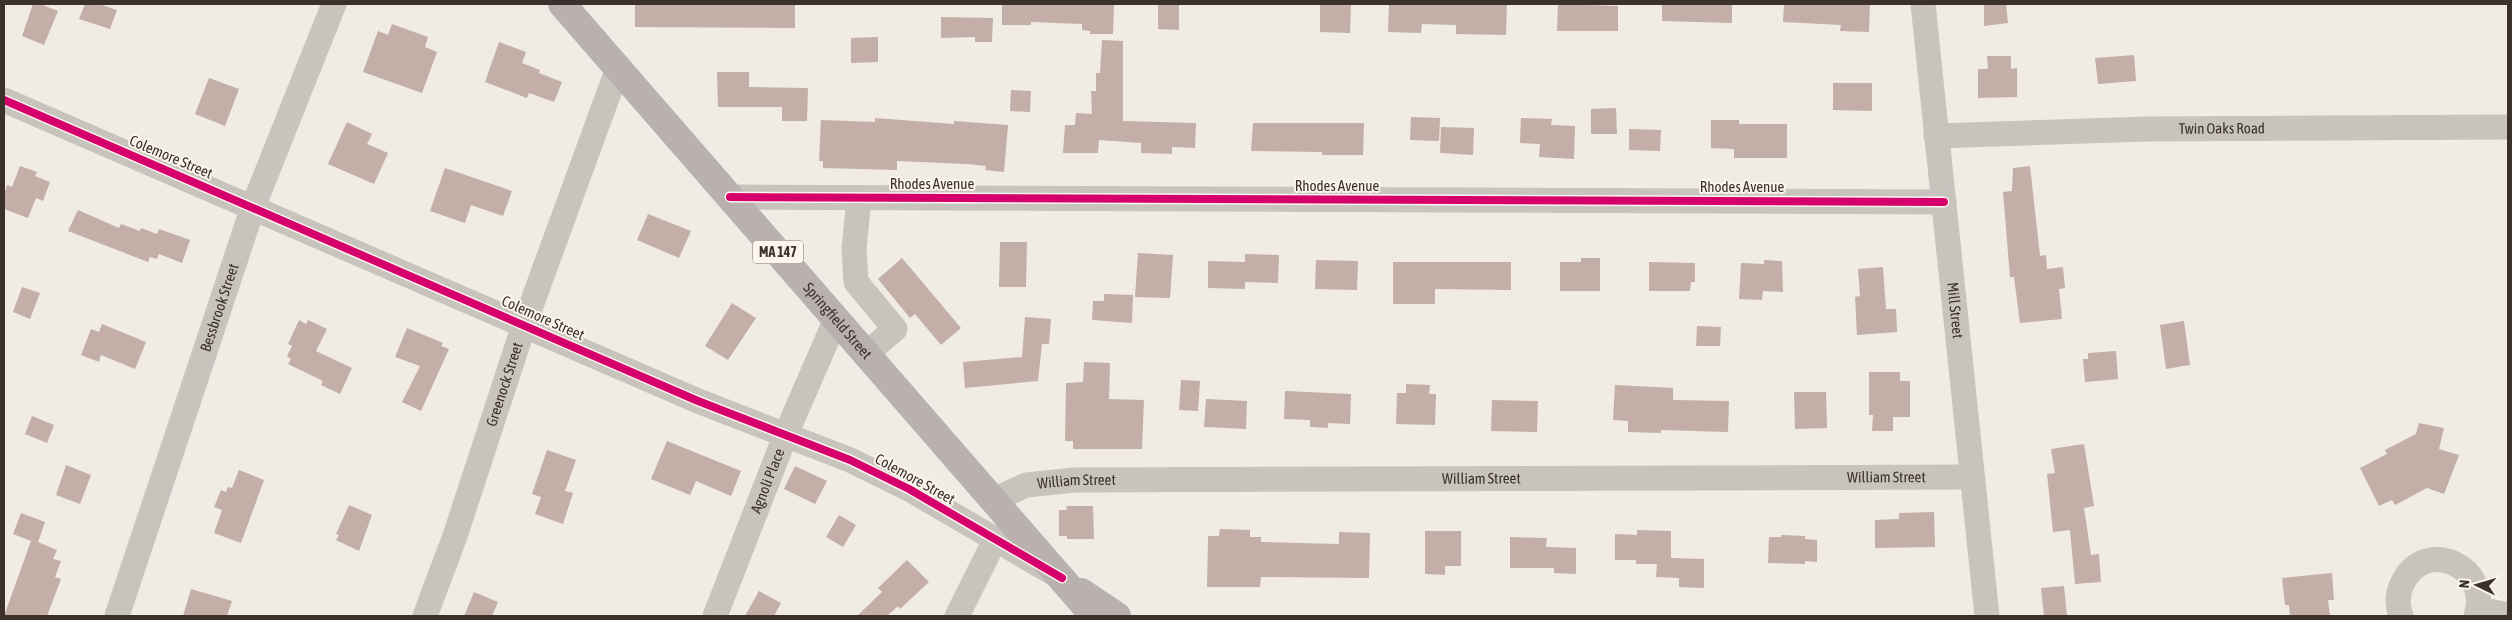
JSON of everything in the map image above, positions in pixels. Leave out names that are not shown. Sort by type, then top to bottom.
[{"type":"main road","name":"Springfield Street","points":[[562,4],[1062,578],[1084,612]]},
{"type":"main road","points":[[1062,578],[1117,616]]},
{"type":"street","name":"Bessbrook Street","points":[[116,616],[253,207],[334,4]]},
{"type":"street","name":"Mill Street","points":[[1922,4],[1987,616]]},
{"type":"street","name":"Greenock Street","points":[[425,616],[455,536],[524,324],[618,68]]},
{"type":"street","name":"Colemore Street","points":[[4,100],[698,401],[786,434],[881,474],[1062,578]]},
{"type":"street","name":"Twin Oaks Road","points":[[1936,136],[2147,130],[2508,127]]},
{"type":"street","name":"Rhodes Avenue","points":[[730,197],[1944,202]]},
{"type":"street","points":[[859,198],[854,249],[856,282],[895,329],[866,354]]},
{"type":"street","name":"Agnoli Place","points":[[716,616],[786,434],[836,319]]},
{"type":"street","name":"William Street","points":[[994,500],[1026,485],[1069,480],[1972,477]]},
{"type":"street","points":[[957,616],[1001,543]]},
{"type":"street","points":[[974,616],[1001,543]]},
{"type":"street","points":[[2401,616],[2398,596],[2404,580],[2416,567],[2432,560],[2449,561],[2465,569],[2475,583],[2479,600],[2477,612],[2508,615]]},
{"type":"building","points":[[33,4],[40,4],[58,11],[44,45],[22,36]]},
{"type":"building","points":[[85,4],[99,4],[117,10],[110,29],[79,19]]},
{"type":"building","points":[[635,4],[795,4],[795,28],[635,27]]},
{"type":"building","points":[[1002,4],[1114,4],[1113,34],[1090,34],[1090,31],[1082,30],[1082,24],[1031,22],[1031,25],[1002,25]]},
{"type":"building","points":[[1158,4],[1179,4],[1179,30],[1158,29]]},
{"type":"building","points":[[1320,4],[1351,4],[1350,33],[1320,32]]},
{"type":"building","points":[[1389,4],[1507,4],[1506,35],[1456,34],[1456,25],[1422,24],[1421,33],[1388,32]]},
{"type":"building","points":[[1558,4],[1618,6],[1618,31],[1557,31]]},
{"type":"building","points":[[1662,4],[1732,4],[1732,23],[1662,21]]},
{"type":"building","points":[[1784,4],[1870,4],[1869,32],[1840,31],[1841,25],[1783,22]]},
{"type":"building","points":[[1984,4],[2006,4],[2008,23],[1984,26]]},
{"type":"building","points":[[941,17],[993,18],[992,42],[975,42],[975,37],[941,38]]},
{"type":"building","points":[[392,24],[428,37],[425,47],[437,52],[422,93],[363,72],[378,31],[388,35]]},
{"type":"building","points":[[878,37],[878,62],[851,63],[851,38]]},
{"type":"building","points":[[1102,40],[1123,41],[1123,121],[1196,123],[1195,148],[1172,147],[1172,154],[1141,153],[1141,143],[1099,140],[1098,153],[1063,153],[1065,125],[1075,125],[1076,113],[1092,114],[1091,91],[1096,91],[1096,73],[1100,73]]},
{"type":"building","points":[[499,42],[526,52],[522,63],[540,70],[539,73],[562,82],[554,102],[529,93],[527,98],[485,82]]},
{"type":"building","points":[[2134,55],[2136,81],[2098,84],[2095,58]]},
{"type":"building","points":[[1987,56],[2011,56],[2011,69],[2017,68],[2017,97],[1978,98],[1978,69],[1988,69]]},
{"type":"building","points":[[717,72],[749,72],[749,87],[808,88],[807,121],[782,121],[782,107],[718,107]]},
{"type":"building","points":[[209,78],[239,89],[225,126],[195,114]]},
{"type":"building","points":[[1833,83],[1872,83],[1872,111],[1833,110]]},
{"type":"building","points":[[1011,90],[1031,91],[1030,112],[1010,111]]},
{"type":"building","points":[[1616,108],[1617,134],[1591,134],[1591,109]]},
{"type":"building","points":[[1411,117],[1440,118],[1439,141],[1410,140]]},
{"type":"building","points":[[875,118],[954,124],[954,121],[1008,125],[1004,172],[985,170],[986,166],[967,164],[897,161],[897,170],[823,168],[823,161],[819,161],[821,120],[875,122]]},
{"type":"building","points":[[1521,118],[1552,119],[1551,125],[1575,126],[1574,159],[1539,157],[1540,144],[1520,143]]},
{"type":"building","points":[[1711,120],[1739,120],[1739,124],[1787,124],[1787,158],[1734,158],[1734,149],[1711,148]]},
{"type":"building","points":[[347,122],[372,134],[367,144],[388,153],[374,184],[328,164]]},
{"type":"building","points":[[1253,123],[1364,123],[1363,155],[1322,155],[1322,152],[1251,151]]},
{"type":"building","points":[[1441,127],[1474,128],[1473,155],[1440,153]]},
{"type":"building","points":[[1629,129],[1661,130],[1660,151],[1629,150]]},
{"type":"building","points":[[20,166],[37,172],[35,176],[50,182],[43,201],[36,198],[28,218],[4,209],[4,195],[7,185],[12,187]]},
{"type":"building","points":[[2030,166],[2040,256],[2046,255],[2047,269],[2063,267],[2065,288],[2059,289],[2062,319],[2020,323],[2014,277],[2010,277],[2003,192],[2012,191],[2013,168]]},
{"type":"building","points":[[445,168],[512,191],[503,216],[471,205],[465,223],[430,211]]},
{"type":"building","points":[[78,210],[119,228],[121,224],[140,231],[141,228],[157,234],[159,229],[190,240],[182,263],[159,254],[157,259],[150,257],[148,262],[68,231]]},
{"type":"building","points":[[648,214],[691,231],[679,258],[637,240]]},
{"type":"building","points":[[1000,242],[1027,242],[1026,287],[999,287]]},
{"type":"building","points":[[1138,253],[1173,255],[1170,298],[1135,297]]},
{"type":"building","points":[[1245,254],[1279,255],[1278,283],[1245,282],[1245,289],[1208,288],[1208,261],[1245,262]]},
{"type":"building","points":[[902,258],[961,328],[941,345],[915,314],[910,318],[878,279]]},
{"type":"building","points":[[1581,258],[1600,258],[1600,291],[1560,291],[1560,262],[1581,262]]},
{"type":"building","points":[[1316,260],[1358,261],[1357,290],[1315,289]]},
{"type":"building","points":[[1764,260],[1782,261],[1783,292],[1763,291],[1762,300],[1739,299],[1741,263],[1764,264]]},
{"type":"building","points":[[1393,262],[1511,262],[1511,290],[1435,289],[1435,304],[1393,304]]},
{"type":"building","points":[[1649,262],[1695,263],[1695,282],[1691,282],[1690,291],[1649,291]]},
{"type":"building","points":[[1883,267],[1886,309],[1896,309],[1897,332],[1857,335],[1855,297],[1860,296],[1858,269]]},
{"type":"building","points":[[22,287],[40,293],[30,319],[13,312]]},
{"type":"building","points":[[1104,294],[1133,295],[1132,323],[1092,320],[1093,301],[1104,301]]},
{"type":"building","points":[[732,303],[756,318],[728,360],[705,346]]},
{"type":"building","points":[[1025,317],[1051,319],[1049,344],[1042,344],[1038,381],[965,388],[963,362],[1022,357]]},
{"type":"building","points":[[299,320],[306,324],[308,320],[327,329],[316,351],[352,368],[340,394],[321,385],[323,381],[288,364],[291,359],[287,356],[292,346],[288,344]]},
{"type":"building","points":[[2184,321],[2190,365],[2166,369],[2160,325]]},
{"type":"building","points":[[102,324],[146,342],[135,369],[101,355],[99,362],[81,355],[91,329],[99,332]]},
{"type":"building","points":[[1697,326],[1721,327],[1720,346],[1696,346]]},
{"type":"building","points":[[407,328],[443,343],[441,346],[449,349],[421,411],[402,402],[420,366],[395,357]]},
{"type":"building","points":[[2116,351],[2118,379],[2085,382],[2083,359],[2088,359],[2088,353]]},
{"type":"building","points":[[1084,362],[1110,363],[1109,399],[1144,400],[1142,449],[1073,449],[1073,441],[1065,441],[1066,383],[1083,382]]},
{"type":"building","points":[[1869,372],[1900,372],[1900,381],[1910,381],[1910,417],[1893,417],[1893,431],[1872,431],[1873,415],[1869,415]]},
{"type":"building","points":[[1181,380],[1200,381],[1198,411],[1179,410]]},
{"type":"building","points":[[1406,384],[1430,385],[1429,394],[1436,394],[1435,425],[1396,424],[1397,393],[1406,393]]},
{"type":"building","points":[[1615,385],[1673,388],[1673,400],[1729,401],[1728,432],[1661,430],[1661,433],[1628,432],[1628,421],[1613,420]]},
{"type":"building","points":[[1285,391],[1351,394],[1350,424],[1328,423],[1328,428],[1310,427],[1310,420],[1284,419]]},
{"type":"building","points":[[1794,392],[1826,392],[1827,428],[1795,429]]},
{"type":"building","points":[[1206,399],[1247,401],[1246,429],[1204,427]]},
{"type":"building","points":[[1492,400],[1538,401],[1537,432],[1491,431]]},
{"type":"building","points":[[32,416],[54,425],[47,443],[25,434]]},
{"type":"building","points":[[2419,423],[2444,428],[2439,449],[2459,455],[2444,494],[2427,488],[2395,505],[2392,500],[2379,506],[2360,468],[2387,454],[2385,450],[2416,434]]},
{"type":"building","points":[[667,441],[741,471],[731,496],[696,481],[690,495],[651,479]]},
{"type":"building","points":[[2084,444],[2094,506],[2084,508],[2091,555],[2099,554],[2101,582],[2075,584],[2070,530],[2053,532],[2047,474],[2055,473],[2051,449]]},
{"type":"building","points":[[547,450],[576,460],[565,491],[573,493],[563,524],[535,514],[541,497],[532,494]]},
{"type":"building","points":[[66,465],[91,475],[80,504],[56,495]]},
{"type":"building","points":[[795,466],[827,481],[815,504],[784,489]]},
{"type":"building","points":[[239,470],[264,480],[241,543],[214,533],[222,510],[214,507],[221,490],[226,492],[228,487],[232,488]]},
{"type":"building","points":[[349,505],[372,515],[359,551],[336,540],[339,535],[336,534]]},
{"type":"building","points":[[1066,506],[1093,506],[1094,539],[1067,539],[1067,536],[1059,536],[1059,510],[1067,510]]},
{"type":"building","points":[[1934,512],[1935,547],[1875,548],[1875,520],[1899,519],[1899,513]]},
{"type":"building","points":[[21,513],[45,522],[38,542],[57,550],[53,559],[61,561],[55,577],[61,579],[47,616],[4,616],[31,541],[13,534]]},
{"type":"building","points":[[839,515],[856,525],[843,547],[826,537]]},
{"type":"building","points":[[1220,529],[1250,530],[1250,537],[1261,537],[1261,542],[1339,544],[1339,532],[1370,533],[1369,578],[1261,577],[1260,587],[1207,587],[1208,536],[1219,536]]},
{"type":"building","points":[[1637,530],[1671,531],[1671,558],[1704,559],[1704,588],[1679,587],[1679,578],[1656,577],[1657,564],[1636,564],[1636,560],[1615,560],[1615,534],[1637,535]]},
{"type":"building","points":[[1425,531],[1461,531],[1461,566],[1445,566],[1445,575],[1425,574]]},
{"type":"building","points":[[1781,535],[1805,536],[1805,539],[1817,540],[1817,562],[1805,561],[1805,564],[1768,563],[1769,537],[1781,537]]},
{"type":"building","points":[[1510,537],[1547,538],[1546,547],[1576,548],[1576,574],[1554,573],[1554,568],[1510,568]]},
{"type":"building","points":[[907,560],[929,582],[900,609],[898,606],[887,616],[857,616],[882,592],[878,588]]},
{"type":"building","points":[[2332,573],[2334,600],[2328,600],[2330,616],[2290,616],[2289,605],[2285,605],[2282,578]]},
{"type":"building","points":[[2064,586],[2067,616],[2044,616],[2041,588]]},
{"type":"building","points":[[191,589],[232,601],[227,616],[183,616]]},
{"type":"building","points":[[759,591],[781,603],[774,616],[745,616]]},
{"type":"building","points":[[474,592],[498,602],[492,616],[464,616]]},
{"type":"cycle path","points":[[4,100],[698,401],[850,460],[909,489],[1062,578]]},
{"type":"cycle path","points":[[730,197],[1944,202]]}]
